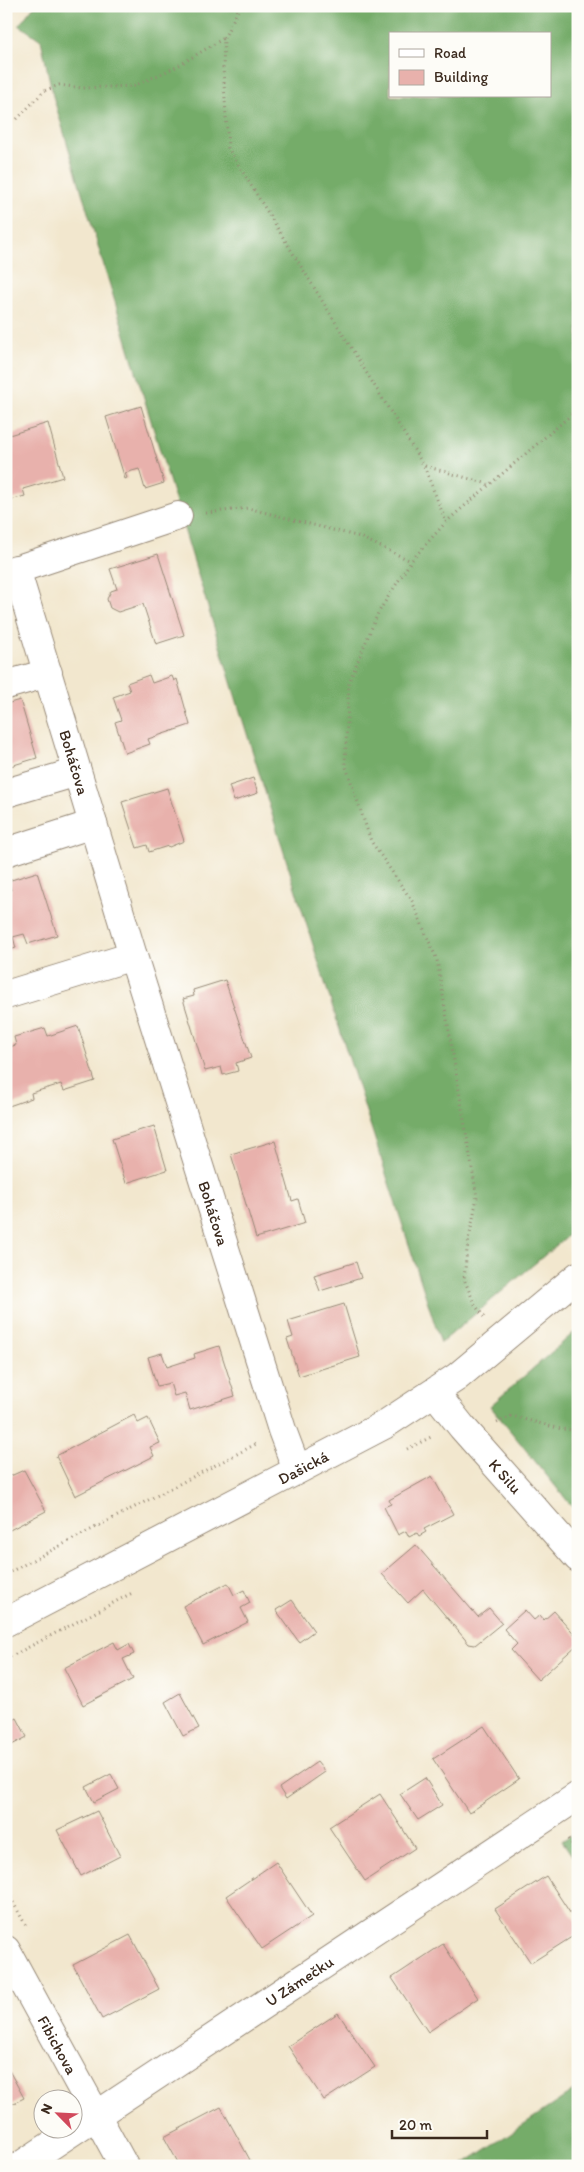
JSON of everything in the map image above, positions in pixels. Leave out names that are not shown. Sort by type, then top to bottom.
[{"type":"street","points":[[11,571],[178,516]]},
{"type":"street","name":"Boháčova","points":[[11,571],[48,673],[133,956],[282,1430],[297,1470]]},
{"type":"street","points":[[6,685],[48,673]]},
{"type":"street","points":[[6,793],[77,772]]},
{"type":"street","points":[[6,852],[93,824]]},
{"type":"street","points":[[6,995],[133,956]]},
{"type":"street","name":"Dašická","points":[[6,1622],[384,1425],[435,1393],[501,1342],[578,1276]]},
{"type":"street","name":"K Silu","points":[[435,1393],[462,1427],[578,1558]]},
{"type":"street","name":"U Zámečku","points":[[20,2166],[578,1796]]},
{"type":"street","name":"Fibichova","points":[[6,1950],[124,2166]]},
{"type":"path","points":[[240,6],[224,38],[223,68],[228,148],[424,466],[446,522]]},
{"type":"path","points":[[17,118],[44,92],[59,85],[82,88],[134,86],[176,67],[224,38]]},
{"type":"path","points":[[501,1342],[475,1305],[464,1279],[467,1250],[477,1197],[437,960],[412,901],[371,841],[345,764],[349,682],[378,613],[411,561],[446,522],[488,484],[578,409]]},
{"type":"path","points":[[424,466],[488,484]]},
{"type":"path","points":[[178,516],[248,508],[360,537],[411,561]]},
{"type":"path","points":[[490,1426],[512,1416],[561,1430],[578,1430]]},
{"type":"path","points":[[6,1574],[282,1430]]},
{"type":"path","points":[[564,1835],[578,1852]]},
{"type":"green space","points":[[34,6],[578,6],[578,1227],[441,1343],[291,876],[195,565],[53,96],[41,40],[19,25]]},
{"type":"green space","points":[[578,1329],[578,1514],[490,1406]]},
{"type":"green space","points":[[578,1830],[578,1864],[562,1841]]},
{"type":"green space","points":[[578,2088],[578,2166],[461,2166]]},
{"type":"building","points":[[141,406],[164,483],[145,489],[139,469],[125,473],[127,478],[125,479],[106,417]]},
{"type":"building","points":[[48,423],[63,477],[23,489],[25,496],[6,501],[6,436]]},
{"type":"building","points":[[158,554],[184,635],[156,644],[143,604],[118,612],[110,608],[107,599],[111,591],[117,589],[110,569]]},
{"type":"building","points":[[149,675],[152,683],[172,676],[174,681],[177,679],[190,725],[148,739],[150,744],[125,753],[115,722],[121,720],[113,697],[130,691],[127,683]]},
{"type":"building","points":[[20,700],[37,758],[7,767],[6,704]]},
{"type":"building","points":[[253,778],[258,793],[234,801],[229,786]]},
{"type":"building","points":[[167,788],[184,841],[149,852],[147,845],[137,848],[122,802]]},
{"type":"building","points":[[37,872],[57,935],[28,944],[24,934],[13,937],[16,948],[6,951],[6,891],[11,890],[8,881]]},
{"type":"building","points":[[225,980],[251,1058],[236,1063],[238,1071],[223,1075],[221,1067],[205,1071],[183,999],[194,996],[193,990]]},
{"type":"building","points":[[78,1026],[95,1081],[64,1091],[61,1084],[31,1093],[32,1098],[6,1107],[6,1048],[16,1045],[14,1037],[45,1028],[48,1036]]},
{"type":"building","points":[[154,1126],[167,1170],[126,1183],[112,1139]]},
{"type":"building","points":[[275,1141],[292,1201],[298,1199],[305,1223],[256,1238],[231,1154]]},
{"type":"building","points":[[356,1262],[361,1278],[320,1291],[314,1275]]},
{"type":"building","points":[[344,1304],[360,1357],[299,1376],[287,1339],[293,1337],[288,1321]]},
{"type":"building","points":[[219,1346],[235,1396],[190,1410],[185,1393],[174,1396],[170,1383],[157,1386],[148,1357],[162,1353],[167,1367],[195,1358],[194,1354]]},
{"type":"building","points":[[134,1415],[138,1423],[148,1418],[160,1443],[150,1447],[154,1456],[75,1496],[56,1456]]},
{"type":"building","points":[[24,1470],[46,1511],[6,1532],[6,1478]]},
{"type":"building","points":[[432,1476],[453,1514],[424,1529],[426,1532],[419,1536],[417,1533],[409,1537],[406,1531],[398,1535],[384,1507],[391,1504],[389,1500]]},
{"type":"building","points":[[416,1545],[478,1617],[489,1608],[502,1623],[475,1645],[469,1644],[423,1589],[408,1603],[382,1574]]},
{"type":"building","points":[[228,1583],[234,1595],[244,1590],[250,1603],[241,1608],[248,1622],[203,1645],[183,1606]]},
{"type":"building","points":[[292,1600],[314,1631],[299,1642],[276,1610]]},
{"type":"building","points":[[525,1610],[534,1620],[540,1615],[544,1620],[554,1611],[578,1638],[578,1644],[538,1680],[511,1650],[517,1644],[504,1629]]},
{"type":"building","points":[[114,1642],[118,1650],[129,1644],[134,1654],[123,1659],[133,1679],[83,1705],[64,1668]]},
{"type":"building","points":[[180,1693],[199,1728],[183,1736],[165,1702]]},
{"type":"building","points":[[17,1718],[27,1737],[6,1748],[6,1724]]},
{"type":"building","points":[[484,1726],[519,1779],[469,1813],[433,1759]]},
{"type":"building","points":[[317,1762],[325,1772],[286,1799],[279,1788]]},
{"type":"building","points":[[111,1774],[119,1789],[94,1802],[86,1787]]},
{"type":"building","points":[[425,1778],[442,1805],[418,1820],[400,1794]]},
{"type":"building","points":[[380,1794],[415,1848],[365,1881],[329,1827]]},
{"type":"building","points":[[97,1811],[120,1856],[81,1876],[57,1830]]},
{"type":"building","points":[[276,1862],[312,1916],[262,1949],[226,1896]]},
{"type":"building","points":[[546,1876],[578,1925],[578,1933],[531,1963],[495,1909]]},
{"type":"building","points":[[130,1935],[159,1989],[102,2019],[73,1965]]},
{"type":"building","points":[[443,1944],[478,1998],[428,2032],[392,1978]]},
{"type":"building","points":[[338,2013],[375,2067],[324,2100],[288,2046]]},
{"type":"building","points":[[6,2065],[24,2098],[6,2107]]},
{"type":"building","points":[[221,2107],[250,2160],[238,2166],[180,2166],[164,2137]]}]
